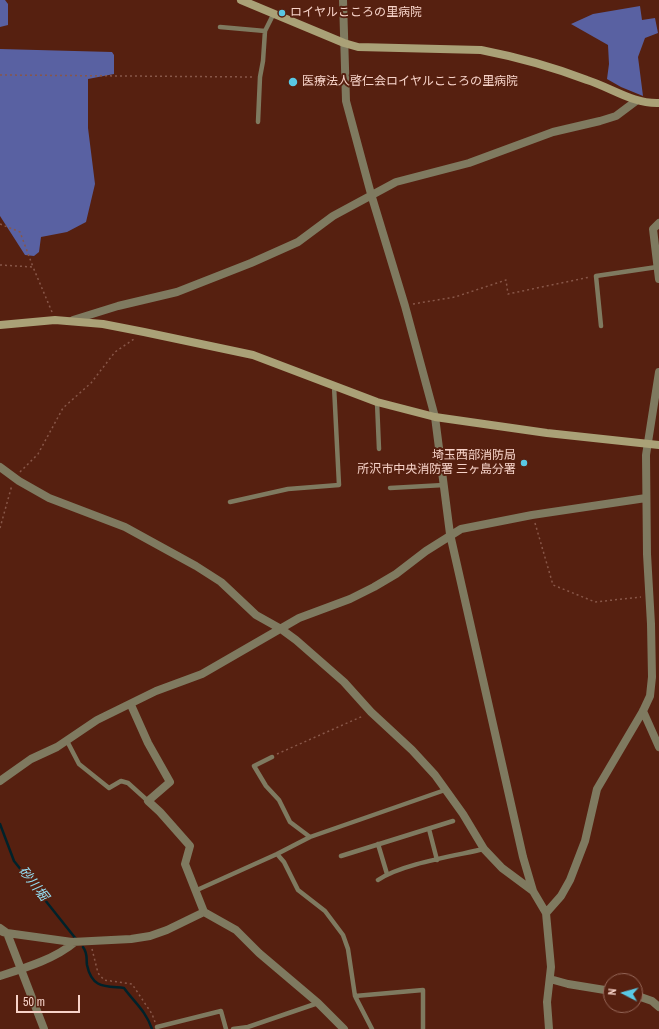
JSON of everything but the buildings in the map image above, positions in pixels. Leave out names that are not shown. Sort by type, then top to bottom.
[{"type":"street","points":[[241,0],[273,15],[344,43],[373,48],[481,50],[492,52],[574,75],[636,101],[659,103]]},
{"type":"street","points":[[343,0],[346,101],[371,194],[405,306],[435,417],[450,534],[522,857],[533,891],[546,912],[550,978],[547,1002],[550,1029]]},
{"type":"street","points":[[73,320],[118,306],[177,292],[251,264],[298,242],[333,216],[371,194],[396,182],[469,163],[553,132],[616,116],[636,101]]},
{"type":"street","points":[[659,223],[653,229],[659,279]]},
{"type":"street","points":[[0,325],[55,320],[73,320],[144,332],[254,355],[377,402],[435,417],[548,433],[659,445]]},
{"type":"street","points":[[546,912],[561,896],[570,880],[585,841],[597,789],[643,711],[650,696],[652,677],[646,454],[659,372]]},
{"type":"street","points":[[0,467],[14,478],[49,498],[146,538],[190,562],[221,582],[256,615],[281,629],[344,682],[371,712],[412,750],[463,814],[484,849],[502,868],[533,891]]},
{"type":"street","points":[[0,781],[31,759],[67,741],[97,720],[131,705],[156,691],[202,674],[299,618],[350,599],[374,587],[396,574],[450,534],[461,529],[532,515],[646,498]]},
{"type":"street","points":[[131,705],[148,743],[170,782],[148,801],[190,846],[185,864],[204,912],[236,930],[259,953],[318,1003],[344,1029]]},
{"type":"street","points":[[643,711],[659,747]]},
{"type":"street","points":[[2,931],[75,942],[89,942],[150,936],[167,930],[204,912]]},
{"type":"street","points":[[2,931],[20,969],[44,1029]]},
{"type":"street","points":[[0,976],[66,950],[75,942]]},
{"type":"street","points":[[550,978],[568,984],[603,990]]},
{"type":"street","points":[[643,997],[656,1000],[659,1006]]},
{"type":"lane","points":[[258,122],[264,31],[273,15]]},
{"type":"lane","points":[[220,28],[264,31]]},
{"type":"lane","points":[[601,326],[596,276],[657,267]]},
{"type":"lane","points":[[230,502],[288,489],[339,485],[334,386]]},
{"type":"lane","points":[[377,402],[379,449]]},
{"type":"lane","points":[[390,488],[444,485]]},
{"type":"lane","points":[[67,741],[80,764],[109,788],[121,781],[128,783],[148,801]]},
{"type":"lane","points":[[272,757],[254,766],[266,786],[279,800],[290,822],[310,837]]},
{"type":"lane","points":[[196,890],[277,854],[310,837],[445,790]]},
{"type":"lane","points":[[341,856],[452,821]]},
{"type":"lane","points":[[429,829],[438,860]]},
{"type":"lane","points":[[378,844],[387,874]]},
{"type":"lane","points":[[378,880],[387,874],[484,849]]},
{"type":"lane","points":[[277,854],[284,862],[298,890],[325,911],[343,935],[348,949],[355,996],[372,1029]]},
{"type":"lane","points":[[355,996],[423,990],[423,1029]]},
{"type":"lane","points":[[233,1029],[248,1027],[318,1003]]},
{"type":"lane","points":[[157,1027],[221,1011],[226,1029]]},
{"type":"path","points":[[0,75],[260,77]]},
{"type":"path","points":[[0,224],[20,232],[55,320]]},
{"type":"path","points":[[0,266],[33,267]]},
{"type":"path","points":[[405,306],[455,297],[506,280],[508,294],[596,276]]},
{"type":"path","points":[[0,528],[14,478],[28,466],[38,454],[63,408],[91,383],[115,352],[144,332]]},
{"type":"path","points":[[532,515],[553,585],[595,602],[649,596]]},
{"type":"path","points":[[272,757],[371,712]]},
{"type":"path","points":[[89,942],[98,973],[104,980],[132,984],[152,1014],[157,1027]]},
{"type":"shaded area","points":[[0,0],[5,0],[8,4],[8,25],[0,27]]},
{"type":"shaded area","points":[[640,6],[642,20],[655,18],[658,33],[645,38],[638,57],[643,96],[621,87],[607,79],[609,64],[608,45],[571,24],[593,14]]},
{"type":"shaded area","points":[[0,49],[112,52],[114,55],[114,74],[88,79],[88,128],[95,184],[86,222],[67,232],[41,237],[39,252],[34,256],[25,255],[0,216]]},
{"type":"waterway","name":"砂川堀","points":[[0,824],[14,861],[76,939]]},
{"type":"waterway","name":"砂川堀","points":[[83,947],[85,949],[89,973],[92,978],[101,985],[124,988],[143,1012],[152,1029]]},
{"type":"place","name":"ロイヤルこころの里病院","points":[[282,13]]},
{"type":"place","name":"医療法人啓仁会ロイヤルこころの里病院","points":[[293,82]]},
{"type":"place","name":"埼玉西部消防局 所沢市中央消防署 三ヶ島分署","points":[[524,463]]}]
